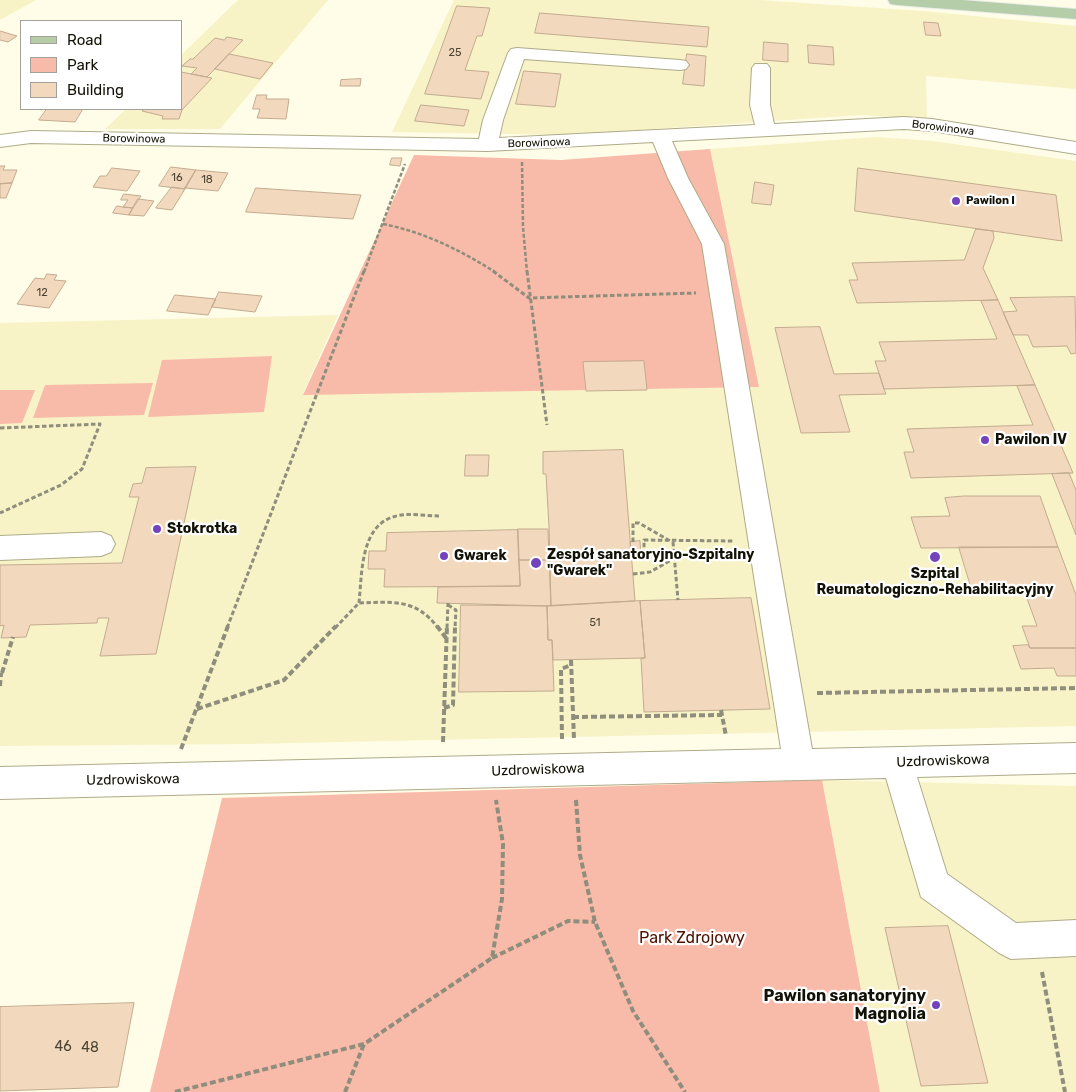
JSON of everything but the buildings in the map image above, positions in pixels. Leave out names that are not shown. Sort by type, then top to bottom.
[{"type":"main road","points":[[896,0],[1076,14]]},
{"type":"street","points":[[488,145],[493,120],[517,53],[680,65]]},
{"type":"street","points":[[761,68],[760,105],[766,130]]},
{"type":"street","name":"Borowinowa","points":[[0,141],[30,137],[488,145],[904,123],[966,130],[1076,148]]},
{"type":"street","points":[[660,136],[678,178],[713,244],[798,764]]},
{"type":"street","points":[[0,548],[101,544]]},
{"type":"street","name":"Uzdrowiskowa","points":[[0,783],[188,766],[491,772],[574,757],[798,764],[1076,758]]},
{"type":"street","points":[[896,762],[933,885],[1011,941],[1076,938]]},
{"type":"path","points":[[522,159],[523,227],[529,298],[546,425]]},
{"type":"path","points":[[188,766],[196,709],[406,161]]},
{"type":"path","points":[[383,224],[403,227],[438,241],[508,281],[529,298],[721,292]]},
{"type":"path","points":[[0,428],[100,424],[82,469],[61,485],[0,513]]},
{"type":"path","points":[[196,709],[284,680],[359,603],[367,539],[378,526],[387,518],[396,516],[440,516]]},
{"type":"path","points":[[633,542],[633,523],[639,523],[673,542]]},
{"type":"path","points":[[641,552],[644,551],[644,540],[673,542],[763,541]]},
{"type":"path","points":[[673,542],[678,600]]},
{"type":"path","points":[[632,574],[650,572],[673,559]]},
{"type":"path","points":[[359,603],[393,602],[416,606],[433,619],[446,638]]},
{"type":"path","points":[[443,748],[444,708],[446,638],[448,604],[456,610],[453,705],[444,708]]},
{"type":"path","points":[[0,686],[1,673],[13,637]]},
{"type":"path","points":[[570,660],[580,855],[595,922],[633,1011],[685,1092]]},
{"type":"path","points":[[562,734],[561,669],[571,665]]},
{"type":"path","points":[[788,694],[1076,688]]},
{"type":"path","points":[[721,710],[726,736]]},
{"type":"path","points":[[573,717],[722,716]]},
{"type":"path","points":[[491,772],[503,844],[502,899],[492,958]]},
{"type":"path","points":[[175,1092],[364,1044],[492,958],[568,921],[595,922]]},
{"type":"path","points":[[1035,940],[1066,1092]]},
{"type":"path","points":[[345,1092],[364,1044]]},
{"type":"shaded area","points":[[0,0],[36,0],[0,20]]},
{"type":"shaded area","points":[[238,0],[328,0],[220,129],[105,129],[125,110],[182,110],[182,54]]},
{"type":"shaded area","points":[[454,0],[759,0],[923,11],[1076,26],[1076,89],[926,76],[927,119],[862,115],[565,135],[392,132]]},
{"type":"shaded area","points":[[876,137],[932,141],[1076,161],[1076,726],[249,744],[0,746],[0,323],[338,315],[303,394],[758,387],[710,149]]},
{"type":"shaded area","points":[[822,780],[1076,786],[1076,1092],[880,1092]]},
{"type":"green space","points":[[710,149],[759,387],[303,395],[414,155],[561,160]]},
{"type":"green space","points":[[272,356],[264,412],[148,417],[162,360]]},
{"type":"green space","points":[[153,383],[144,415],[33,418],[45,385]]},
{"type":"green space","points":[[0,390],[35,390],[22,423],[0,424]]},
{"type":"green space","name":"Park Zdrojowy","points":[[822,780],[880,1092],[150,1092],[222,798]]},
{"type":"place","name":"Pawilon I","points":[[956,201]]},
{"type":"place","name":"Pawilon IV","points":[[985,440]]},
{"type":"place","name":"Stokrotka","points":[[157,529]]},
{"type":"place","name":"Gwarek","points":[[444,556]]},
{"type":"place","name":"Szpital Reumatologiczno-Rehabilitacyjny","points":[[935,557]]},
{"type":"place","name":"Zespół sanatoryjno-Szpitalny \"Gwarek\"","points":[[536,563]]},
{"type":"place","name":"Pawilon sanatoryjny Magnolia","points":[[936,1005]]}]
